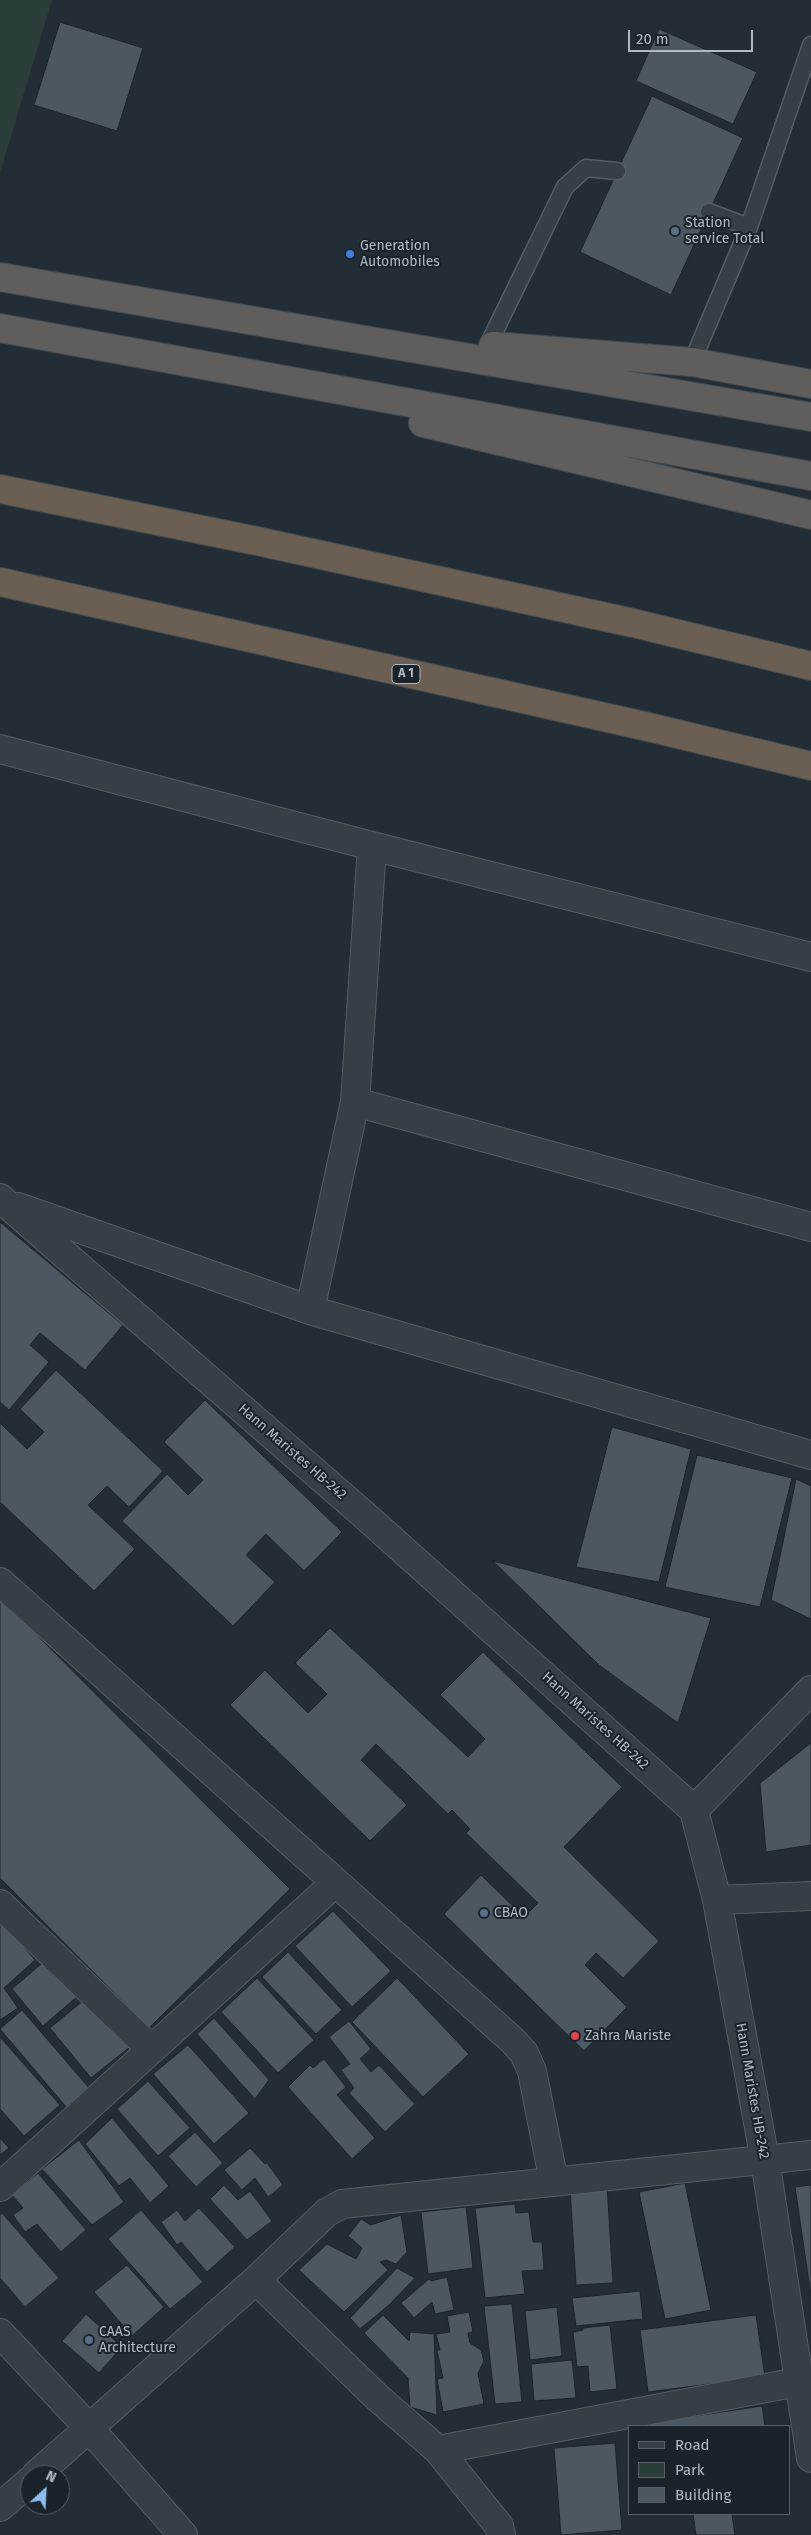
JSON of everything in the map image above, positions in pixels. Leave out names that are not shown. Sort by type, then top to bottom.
[{"type":"highway","points":[[0,277],[811,417]]},
{"type":"highway","points":[[0,328],[811,476]]},
{"type":"highway","points":[[427,350],[488,345],[692,362],[811,384]]},
{"type":"highway","points":[[95,346],[811,515]]},
{"type":"highway","points":[[0,488],[266,543],[623,621],[811,666]]},
{"type":"highway","name":"A 1","points":[[0,582],[644,726],[811,766]]},
{"type":"street","points":[[0,749],[372,846],[811,957]]},
{"type":"street","points":[[310,1310],[355,1102],[372,846]]},
{"type":"street","points":[[355,1102],[811,1227]]},
{"type":"street","points":[[2,1200],[310,1310],[811,1455]]},
{"type":"street","name":"Hann Maristes HB-242","points":[[2,1200],[355,1507],[694,1810],[717,1900],[765,2160],[811,2458]]},
{"type":"street","points":[[0,1582],[512,2040],[524,2053],[532,2071],[554,2182]]},
{"type":"street","points":[[694,1810],[811,1690]]},
{"type":"street","points":[[0,2187],[335,1883]]},
{"type":"street","points":[[717,1900],[811,1896]]},
{"type":"street","points":[[0,1904],[151,2049]]},
{"type":"street","points":[[47,2465],[256,2280],[326,2213],[342,2204],[811,2155]]},
{"type":"street","points":[[256,2280],[378,2398],[438,2450],[499,2526],[501,2535]]},
{"type":"street","points":[[0,2333],[89,2428],[183,2535]]},
{"type":"street","points":[[438,2450],[798,2382]]},
{"type":"street","points":[[0,2507],[20,2489]]},
{"type":"lane","points":[[692,362],[749,227],[811,45]]},
{"type":"lane","points":[[488,345],[564,187],[586,168],[617,171]]},
{"type":"lane","points":[[709,212],[749,227]]},
{"type":"green space","points":[[0,0],[52,0],[0,173]]},
{"type":"building","points":[[60,22],[143,48],[117,131],[34,105]]},
{"type":"building","points":[[659,29],[757,72],[733,124],[636,81]]},
{"type":"building","points":[[652,96],[743,138],[671,295],[580,252]]},
{"type":"building","points":[[0,1222],[123,1325],[85,1370],[40,1333],[30,1345],[49,1362],[9,1410],[0,1402]]},
{"type":"building","points":[[56,1370],[163,1471],[129,1507],[107,1486],[88,1505],[135,1549],[94,1591],[0,1502],[0,1423],[27,1449],[44,1432],[20,1409]]},
{"type":"building","points":[[205,1400],[342,1532],[304,1571],[266,1534],[246,1555],[275,1582],[233,1626],[122,1521],[167,1474],[188,1495],[203,1480],[164,1442]]},
{"type":"building","points":[[612,1427],[691,1449],[659,1582],[576,1567]]},
{"type":"building","points":[[697,1455],[792,1478],[760,1607],[665,1587]]},
{"type":"building","points":[[796,1479],[811,1486],[811,1619],[771,1600]]},
{"type":"building","points":[[493,1561],[711,1618],[678,1723],[599,1665]]},
{"type":"building","points":[[0,1598],[290,1889],[149,2028],[0,1878]]},
{"type":"building","points":[[330,1628],[468,1757],[485,1739],[440,1695],[483,1652],[622,1787],[564,1847],[659,1941],[623,1978],[596,1953],[585,1965],[627,2007],[584,2051],[444,1914],[481,1875],[524,1917],[538,1903],[466,1833],[470,1829],[452,1810],[448,1814],[376,1744],[361,1760],[407,1805],[370,1841],[230,1705],[265,1670],[308,1713],[327,1694],[295,1663]]},
{"type":"building","points":[[811,1743],[811,1845],[766,1852],[760,1783]]},
{"type":"building","points":[[333,1911],[391,1971],[352,2007],[295,1946]]},
{"type":"building","points":[[0,1919],[35,1960],[4,1988],[18,2008],[0,2020]]},
{"type":"building","points":[[288,1952],[342,2010],[316,2034],[262,1977]]},
{"type":"building","points":[[48,1958],[79,1995],[43,2026],[12,1989]]},
{"type":"building","points":[[257,1978],[314,2040],[278,2073],[221,2012]]},
{"type":"building","points":[[397,1978],[469,2054],[423,2097],[352,2022]]},
{"type":"building","points":[[90,1995],[131,2046],[91,2078],[50,2028]]},
{"type":"building","points":[[22,2010],[90,2089],[67,2108],[0,2029]]},
{"type":"building","points":[[214,2018],[269,2080],[255,2099],[197,2034]]},
{"type":"building","points":[[349,2021],[371,2049],[360,2059],[371,2072],[379,2065],[415,2104],[385,2132],[349,2093],[354,2088],[341,2070],[350,2064],[329,2037]]},
{"type":"building","points":[[0,2037],[60,2105],[24,2136],[0,2109]]},
{"type":"building","points":[[188,2045],[249,2113],[214,2144],[153,2074]]},
{"type":"building","points":[[324,2059],[346,2087],[337,2095],[375,2138],[352,2159],[288,2087],[310,2065],[313,2068]]},
{"type":"building","points":[[148,2081],[190,2128],[158,2156],[117,2109]]},
{"type":"building","points":[[112,2118],[169,2186],[150,2203],[130,2178],[119,2186],[85,2144]]},
{"type":"building","points":[[195,2132],[223,2163],[196,2187],[168,2156]]},
{"type":"building","points":[[0,2138],[9,2148],[0,2155]]},
{"type":"building","points":[[79,2140],[124,2202],[92,2225],[42,2169]]},
{"type":"building","points":[[250,2148],[265,2164],[267,2163],[283,2185],[268,2197],[255,2178],[242,2190],[224,2170]]},
{"type":"building","points":[[38,2173],[86,2230],[61,2252],[37,2224],[25,2232],[13,2215],[23,2208],[12,2195]]},
{"type":"building","points":[[685,2183],[711,2310],[665,2319],[639,2192]]},
{"type":"building","points":[[224,2185],[238,2200],[250,2191],[272,2221],[247,2240],[210,2199]]},
{"type":"building","points":[[607,2185],[613,2283],[576,2285],[570,2188]]},
{"type":"building","points":[[811,2185],[811,2296],[795,2187]]},
{"type":"building","points":[[515,2204],[516,2213],[529,2212],[533,2242],[542,2242],[544,2270],[522,2271],[525,2294],[485,2298],[475,2208]]},
{"type":"building","points":[[466,2207],[473,2268],[428,2274],[421,2212]]},
{"type":"building","points":[[199,2208],[235,2247],[207,2272],[181,2242],[177,2245],[161,2222],[177,2210],[185,2221]]},
{"type":"building","points":[[141,2210],[203,2282],[170,2309],[108,2239]]},
{"type":"building","points":[[2,2213],[59,2278],[25,2307],[0,2278],[0,2215]]},
{"type":"building","points":[[401,2215],[407,2252],[396,2264],[386,2260],[380,2262],[388,2270],[344,2312],[299,2270],[327,2244],[356,2259],[362,2248],[348,2236],[361,2219],[371,2225]]},
{"type":"building","points":[[127,2265],[164,2307],[132,2336],[94,2292]]},
{"type":"building","points":[[397,2268],[415,2278],[389,2305],[360,2329],[350,2318]]},
{"type":"building","points":[[447,2277],[454,2310],[435,2314],[432,2302],[414,2318],[401,2303],[429,2279],[431,2281]]},
{"type":"building","points":[[640,2291],[643,2319],[576,2326],[572,2298]]},
{"type":"building","points":[[512,2304],[522,2402],[495,2404],[484,2306]]},
{"type":"building","points":[[557,2307],[562,2356],[530,2360],[525,2311]]},
{"type":"building","points":[[469,2312],[473,2332],[468,2333],[470,2343],[481,2350],[484,2361],[478,2373],[484,2404],[443,2412],[437,2379],[443,2378],[437,2350],[440,2350],[436,2334],[450,2332],[447,2316]]},
{"type":"building","points":[[86,2314],[122,2347],[99,2373],[62,2341]]},
{"type":"building","points":[[383,2315],[409,2341],[410,2332],[434,2334],[437,2415],[410,2407],[408,2378],[364,2333]]},
{"type":"building","points":[[756,2315],[765,2377],[648,2392],[640,2330]]},
{"type":"building","points":[[610,2325],[617,2389],[590,2392],[588,2366],[577,2367],[573,2332],[583,2330],[583,2328]]},
{"type":"building","points":[[572,2360],[576,2398],[534,2401],[531,2364]]},
{"type":"building","points":[[762,2406],[765,2425],[642,2425]]},
{"type":"building","points":[[615,2443],[622,2530],[561,2535],[554,2448]]},
{"type":"building","points":[[693,2515],[732,2515],[735,2535],[696,2535]]},
{"type":"place","name":"Station service Total","points":[[675,231]]},
{"type":"place","name":"Generation Automobiles","points":[[350,254]]},
{"type":"place","name":"CBAO","points":[[484,1913]]},
{"type":"place","name":"Zahra Mariste","points":[[575,2036]]},
{"type":"place","name":"CAAS Architecture","points":[[89,2340]]}]
